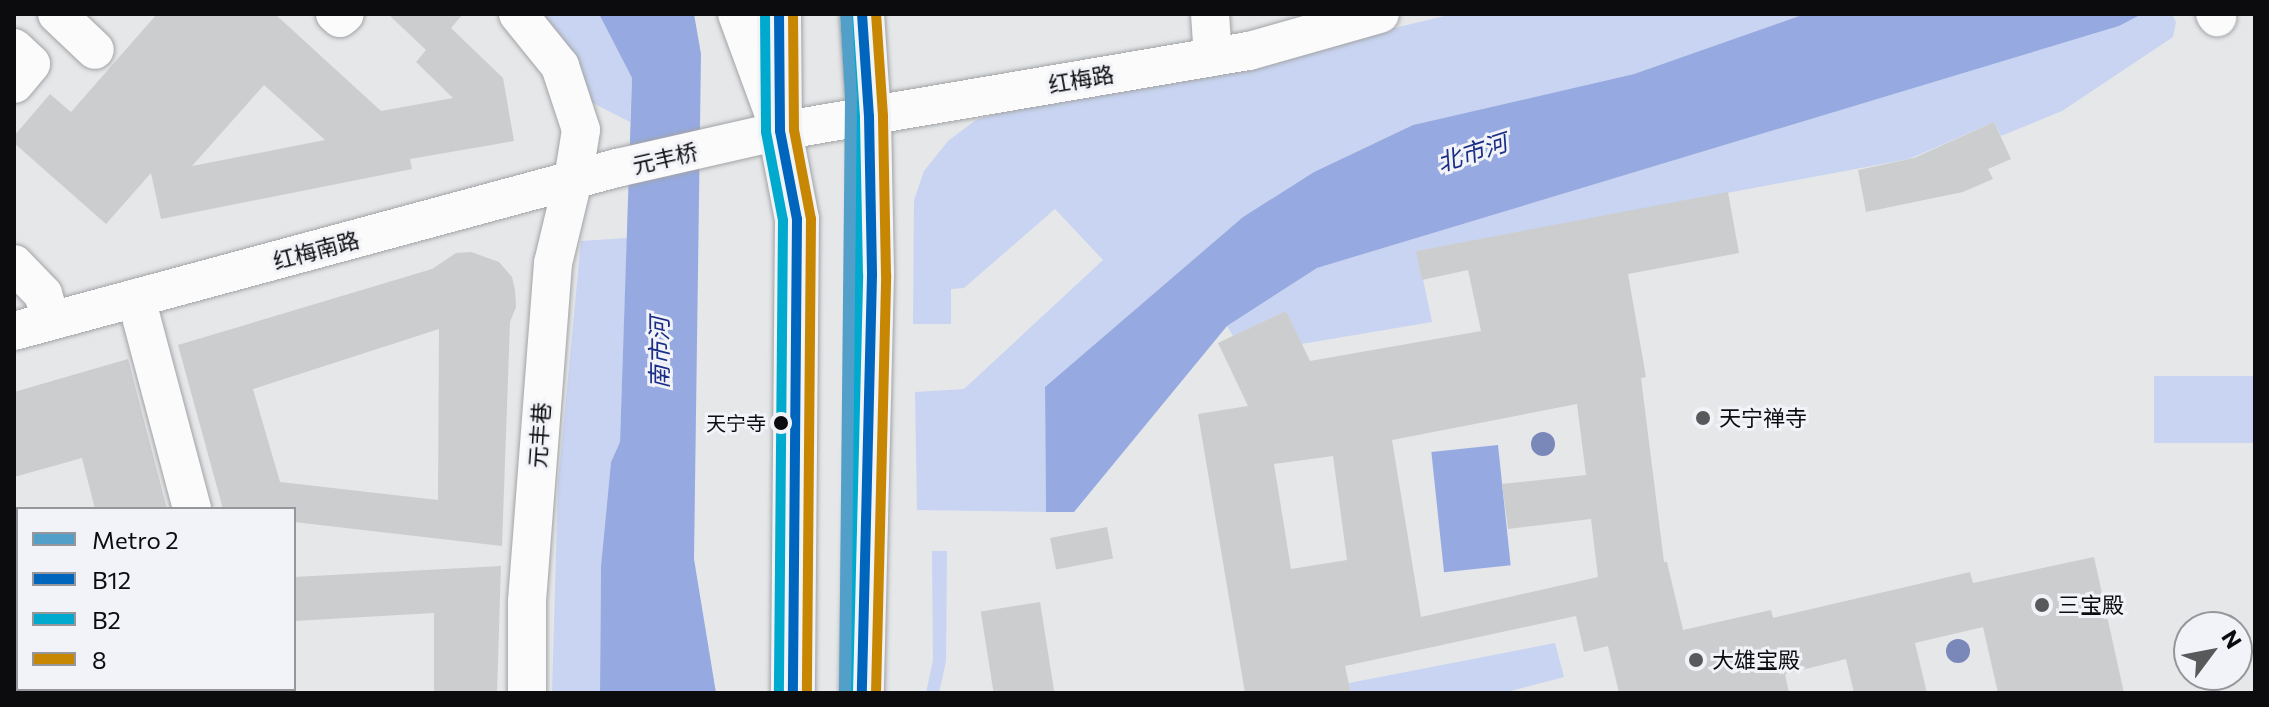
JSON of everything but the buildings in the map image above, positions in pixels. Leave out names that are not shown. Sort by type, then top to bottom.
[{"type":"main road","points":[[779,14],[780,131],[797,219],[793,693]]},
{"type":"main road","points":[[862,14],[869,116],[872,275],[862,693]]},
{"type":"street","points":[[57,14],[95,50]]},
{"type":"street","points":[[335,14],[340,18],[345,14]]},
{"type":"street","name":"元丰巷","points":[[518,14],[560,66],[581,130],[573,180],[553,263],[527,602],[527,693]]},
{"type":"street","points":[[737,14],[780,131]]},
{"type":"street","points":[[1210,14],[1213,57]]},
{"type":"street","name":"红梅路","points":[[780,131],[1249,51],[1380,14]]},
{"type":"street","points":[[14,48],[31,64],[14,84]]},
{"type":"street","name":"元丰桥","points":[[617,168],[780,131]]},
{"type":"street","name":"红梅南路","points":[[14,331],[617,168]]},
{"type":"street","points":[[14,264],[43,294],[51,321]]},
{"type":"street","points":[[136,298],[191,507]]},
{"type":"shaded area","points":[[535,14],[599,14],[632,78],[630,122],[589,101]]},
{"type":"shaded area","points":[[1453,14],[1805,14],[1634,74],[1413,125],[1314,172],[1243,217],[1045,387],[1046,512],[917,510],[915,392],[964,389],[1103,260],[1055,209],[964,288],[951,289],[951,324],[913,324],[914,200],[924,171],[948,141],[976,120],[1008,110],[1218,70]]},
{"type":"shaded area","points":[[2142,14],[2172,14],[2176,22],[2173,37],[2062,111],[2001,136],[1994,122],[1909,159],[1417,251],[1432,322],[1301,344],[1286,311],[1233,336],[1227,326],[1317,268],[2119,26]]},
{"type":"shaded area","points":[[627,238],[620,442],[611,462],[601,566],[600,693],[552,693],[558,483],[581,241]]},
{"type":"shaded area","points":[[2154,376],[2255,376],[2255,443],[2154,443]]},
{"type":"shaded area","points":[[932,551],[947,551],[946,661],[939,693],[926,693],[933,660]]},
{"type":"shaded area","points":[[1555,643],[1564,677],[1503,693],[1351,693],[1349,683]]},
{"type":"water","name":"南市河","points":[[599,14],[694,14],[701,54],[694,559],[716,693],[600,693],[601,566],[611,462],[620,442],[632,78]]},
{"type":"water","name":"北市河","points":[[1805,14],[2142,14],[2119,26],[1317,268],[1227,326],[1074,512],[1046,512],[1045,387],[1243,217],[1314,172],[1413,125],[1634,74]]},
{"type":"water","points":[[1498,445],[1511,565],[1444,572],[1431,452]]},
{"type":"metro line","name":"2","points":[[845,693],[851,96],[846,14]]},
{"type":"transit line","name":"B2","points":[[765,14],[766,132],[783,220],[779,693]]},
{"type":"transit line","name":"B12","points":[[779,14],[780,131],[797,219],[793,693]]},
{"type":"transit line","name":"8","points":[[793,14],[794,130],[811,219],[807,693]]},
{"type":"transit line","name":"B12","points":[[862,14],[869,116],[872,275],[862,693]]},
{"type":"transit line","name":"8","points":[[876,14],[883,116],[886,275],[876,693]]},
{"type":"transit line","name":"B2","points":[[848,15],[855,117],[858,275],[848,693]]},
{"type":"place","name":"天宁禅寺","points":[[1703,418]]},
{"type":"place","name":"天宁寺","points":[[781,423]]},
{"type":"place","name":"三宝殿","points":[[2042,605]]},
{"type":"place","name":"大雄宝殿","points":[[1696,660]]}]
